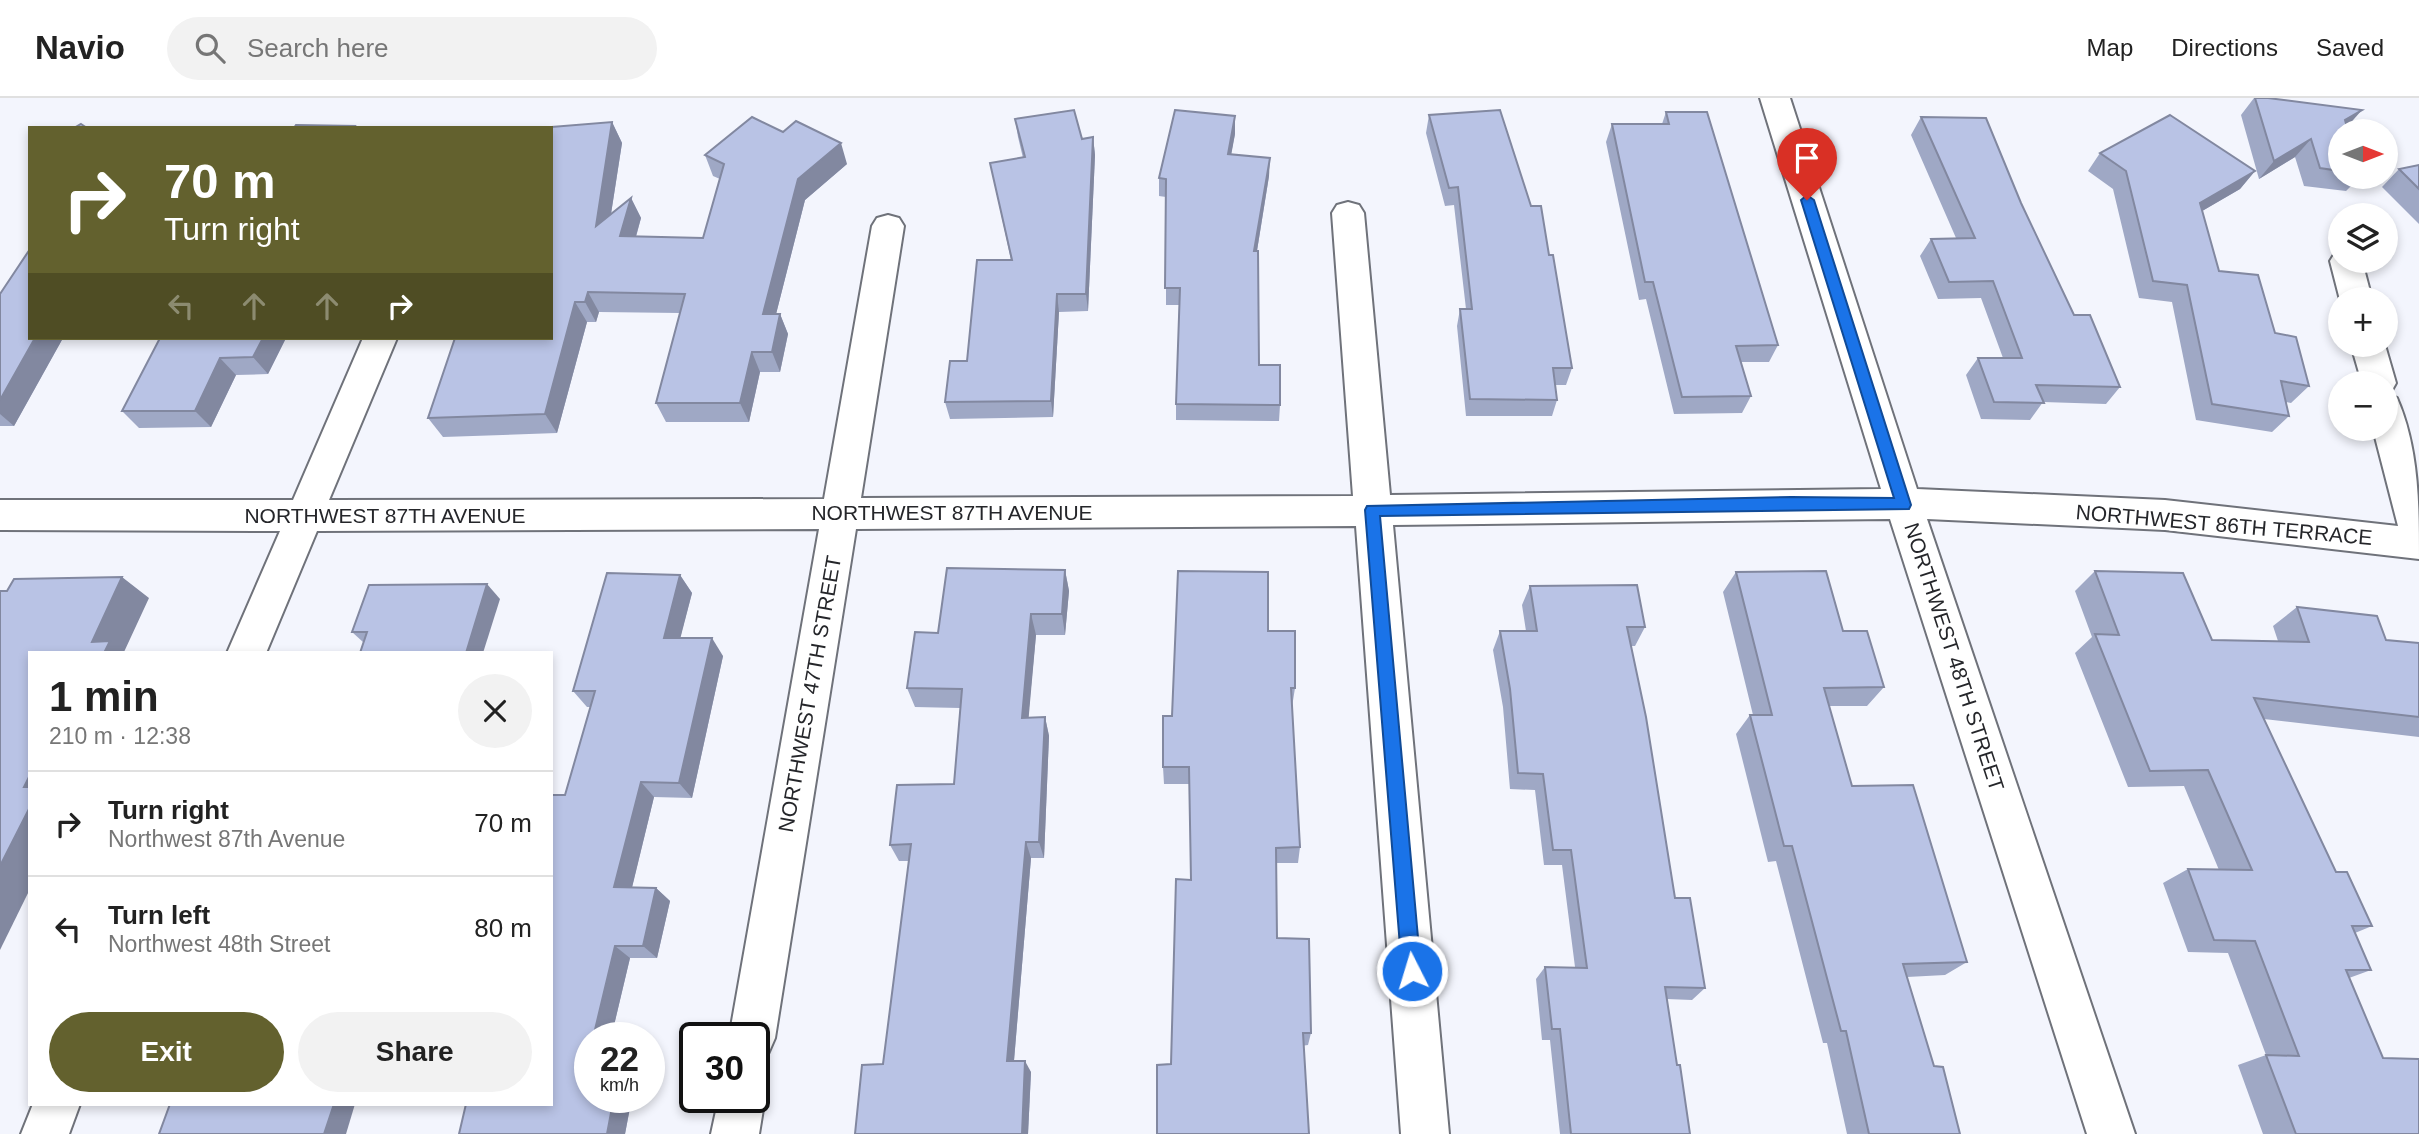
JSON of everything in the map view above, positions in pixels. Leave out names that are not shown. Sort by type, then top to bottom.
[{"type":"street","name":"NORTHWEST 48TH STREET","points":[[1775,98],[1904,505],[2112,1134]]},
{"type":"street","points":[[1349,213],[1425,1134]]},
{"type":"street","name":"NORTHWEST 47TH STREET","points":[[755,1022],[888,226]]},
{"type":"street","points":[[247,651],[379,340]]},
{"type":"street","points":[[2394,441],[2419,534]]},
{"type":"street","name":"NORTHWEST 87TH AVENUE","points":[[0,515],[304,517],[1372,510],[1791,503],[1904,505]]},
{"type":"street","name":"NORTHWEST 86TH TERRACE","points":[[1904,505],[2131,512],[2419,544]]},
{"type":"street","points":[[44,1134],[56,1106]]},
{"type":"street","points":[[735,1134],[738,1113]]},
{"type":"building","points":[[2255,98],[2362,110],[2347,119],[2328,119],[2328,169],[2320,168],[2311,139],[2274,161]]},
{"type":"building","points":[[1074,110],[1082,139],[1093,137],[1086,294],[1057,294],[1051,401],[945,402],[950,361],[967,361],[977,260],[1012,260],[990,163],[1025,157],[1015,119]]},
{"type":"building","points":[[1175,110],[1235,116],[1228,154],[1270,158],[1254,251],[1258,251],[1259,365],[1280,365],[1280,405],[1176,404],[1180,288],[1165,288],[1166,179],[1159,178]]},
{"type":"building","points":[[1500,110],[1531,206],[1541,206],[1549,255],[1553,255],[1572,368],[1553,368],[1557,400],[1470,399],[1460,309],[1472,309],[1458,187],[1449,188],[1429,115]]},
{"type":"building","points":[[1666,112],[1707,112],[1778,345],[1736,346],[1751,396],[1682,397],[1653,282],[1645,282],[1612,124],[1669,124]]},
{"type":"building","points":[[2170,115],[2255,171],[2200,203],[2219,271],[2258,275],[2275,333],[2296,337],[2309,386],[2281,381],[2289,416],[2212,404],[2187,285],[2153,281],[2126,171],[2100,153]]},
{"type":"building","points":[[752,117],[783,132],[796,121],[841,143],[798,179],[763,314],[780,314],[772,352],[752,352],[740,403],[656,403],[685,294],[588,292],[585,302],[575,302],[545,414],[428,418],[454,340],[553,340],[553,127],[612,122],[596,226],[631,198],[620,236],[703,238],[724,164],[705,155]]},
{"type":"building","points":[[1921,117],[1986,118],[2021,203],[2074,315],[2090,315],[2120,387],[2036,385],[2044,403],[1994,402],[1978,358],[2022,358],[1993,281],[1949,282],[1931,239],[1975,238]]},
{"type":"building","points":[[2419,165],[2419,189],[2399,169]]},
{"type":"building","points":[[28,252],[28,340],[34,340],[0,400],[0,294]]},
{"type":"building","points":[[159,340],[262,340],[253,357],[220,358],[195,411],[122,411]]},
{"type":"building","points":[[947,568],[1065,570],[1062,614],[1031,614],[1022,718],[1045,717],[1039,842],[1026,842],[1007,1061],[1025,1061],[1022,1134],[855,1134],[862,1065],[883,1064],[911,844],[890,845],[897,785],[954,784],[962,689],[907,688],[915,632],[938,633]]},
{"type":"building","points":[[1178,571],[1268,572],[1268,631],[1295,631],[1295,688],[1291,688],[1300,847],[1276,848],[1277,938],[1309,939],[1311,1033],[1303,1033],[1309,1134],[1157,1134],[1157,1065],[1171,1064],[1176,879],[1191,880],[1189,767],[1163,767],[1163,716],[1172,716]]},
{"type":"building","points":[[1826,571],[1843,631],[1867,631],[1884,687],[1824,688],[1852,786],[1913,785],[1967,962],[1903,964],[1934,1066],[1943,1067],[1960,1134],[1869,1134],[1846,1031],[1841,1031],[1792,846],[1784,846],[1750,715],[1772,715],[1736,572]]},
{"type":"building","points":[[2095,571],[2183,573],[2212,640],[2309,642],[2297,607],[2377,616],[2386,640],[2419,643],[2419,717],[2254,698],[2336,872],[2347,872],[2372,926],[2352,926],[2371,970],[2346,970],[2383,1058],[2419,1059],[2419,1134],[2296,1134],[2266,1055],[2299,1056],[2255,941],[2214,940],[2188,869],[2252,870],[2208,770],[2150,771],[2095,634],[2119,635]]},
{"type":"building","points":[[607,573],[680,575],[664,638],[712,638],[679,783],[641,782],[614,887],[656,888],[643,946],[615,946],[597,1022],[574,1022],[574,1113],[611,1113],[607,1134],[459,1134],[466,1106],[553,1106],[553,795],[565,795],[595,691],[573,691]]},
{"type":"building","points":[[122,577],[92,642],[110,641],[105,651],[28,651],[28,779],[24,787],[28,787],[28,811],[0,866],[0,591],[7,591],[14,579]]},
{"type":"building","points":[[487,584],[467,651],[361,651],[367,632],[352,632],[369,585]]},
{"type":"building","points":[[1637,585],[1645,627],[1627,627],[1646,717],[1675,898],[1690,898],[1705,988],[1665,987],[1690,1134],[1571,1134],[1560,1029],[1552,1029],[1545,967],[1587,968],[1571,850],[1553,850],[1543,774],[1518,773],[1510,689],[1500,631],[1537,631],[1530,586]]},
{"type":"building","points":[[169,1106],[333,1106],[324,1134],[159,1134]]},
{"type":"route","points":[[1412,971],[1372,510],[1791,503],[1904,505],[1807,200]]}]
